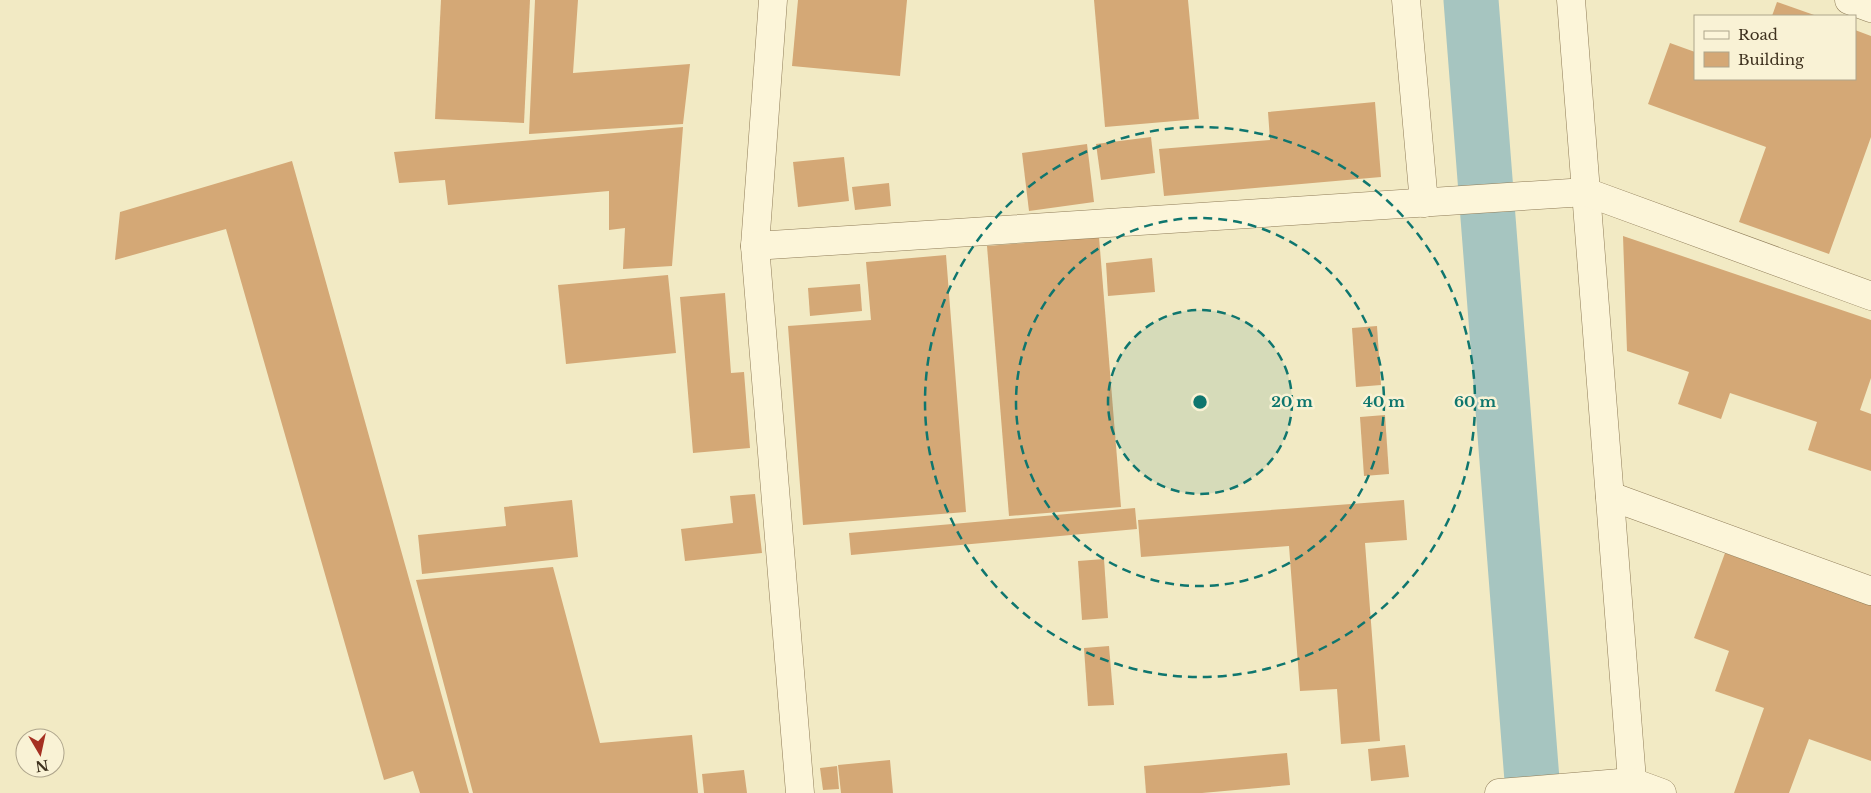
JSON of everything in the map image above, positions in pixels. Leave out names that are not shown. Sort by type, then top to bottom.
[{"type":"street","points":[[773,0],[755,246],[800,793]]},
{"type":"street","points":[[1406,0],[1424,203]]},
{"type":"street","points":[[1571,0],[1632,787]]},
{"type":"street","points":[[1848,0],[1871,8]]},
{"type":"street","points":[[755,246],[1586,192],[1871,296]]},
{"type":"street","points":[[1610,496],[1871,591]]},
{"type":"street","points":[[1498,793],[1632,787],[1662,793]]},
{"type":"building","points":[[441,0],[530,0],[524,123],[435,119]]},
{"type":"building","points":[[535,0],[578,0],[573,73],[690,64],[683,124],[529,134]]},
{"type":"building","points":[[798,0],[907,0],[900,76],[792,66]]},
{"type":"building","points":[[1094,0],[1188,0],[1199,119],[1105,127]]},
{"type":"building","points":[[1777,2],[1814,15],[1772,15]]},
{"type":"building","points":[[1856,30],[1871,36],[1871,137],[1829,254],[1739,222],[1766,147],[1648,104],[1670,43],[1694,52],[1694,80],[1856,80]]},
{"type":"building","points":[[1375,102],[1381,177],[1164,196],[1159,149],[1270,140],[1268,112]]},
{"type":"building","points":[[683,127],[672,266],[623,269],[625,228],[609,230],[609,191],[448,205],[445,180],[399,183],[394,152]]},
{"type":"building","points":[[1151,137],[1155,173],[1101,180],[1096,144]]},
{"type":"building","points":[[1087,144],[1094,202],[1029,211],[1022,153]]},
{"type":"building","points":[[844,157],[849,201],[798,207],[793,162]]},
{"type":"building","points":[[292,161],[469,793],[420,793],[413,771],[384,780],[226,229],[115,260],[120,212]]},
{"type":"building","points":[[889,183],[891,206],[855,210],[852,187]]},
{"type":"building","points":[[1623,236],[1871,320],[1871,378],[1860,410],[1871,414],[1871,471],[1808,450],[1817,422],[1730,393],[1721,419],[1678,404],[1689,372],[1627,351]]},
{"type":"building","points":[[1099,237],[1121,507],[1009,516],[987,246]]},
{"type":"building","points":[[946,255],[966,512],[803,525],[788,326],[871,320],[866,262]]},
{"type":"building","points":[[1152,258],[1155,292],[1108,296],[1106,263]]},
{"type":"building","points":[[668,275],[676,353],[566,364],[558,285]]},
{"type":"building","points":[[860,284],[862,311],[810,316],[808,288]]},
{"type":"building","points":[[725,293],[731,373],[744,372],[750,448],[693,453],[680,297]]},
{"type":"building","points":[[1377,326],[1381,385],[1356,387],[1352,328]]},
{"type":"building","points":[[1385,415],[1389,474],[1364,476],[1360,417]]},
{"type":"building","points":[[755,494],[762,553],[685,561],[681,529],[733,523],[730,496]]},
{"type":"building","points":[[572,500],[578,557],[422,574],[418,535],[506,526],[504,507]]},
{"type":"building","points":[[1404,500],[1407,540],[1365,543],[1380,741],[1341,744],[1337,689],[1300,691],[1289,546],[1141,557],[1138,520]]},
{"type":"building","points":[[1135,508],[1137,529],[851,555],[849,533]]},
{"type":"building","points":[[1725,553],[1871,605],[1871,761],[1809,739],[1789,793],[1734,793],[1764,708],[1715,691],[1729,651],[1694,638]]},
{"type":"building","points":[[1104,559],[1108,618],[1082,620],[1078,561]]},
{"type":"building","points":[[553,567],[600,743],[692,735],[698,793],[473,793],[416,580]]},
{"type":"building","points":[[1109,646],[1114,705],[1088,706],[1084,648]]},
{"type":"building","points":[[1405,745],[1409,777],[1371,781],[1368,749]]},
{"type":"building","points":[[1287,753],[1290,785],[1202,793],[1146,793],[1144,766]]},
{"type":"building","points":[[890,760],[893,793],[841,793],[838,765]]},
{"type":"building","points":[[837,766],[839,789],[823,790],[820,768]]},
{"type":"building","points":[[744,770],[747,793],[704,793],[702,774]]},
{"type":"waterway","points":[[1471,0],[1533,793]]}]
